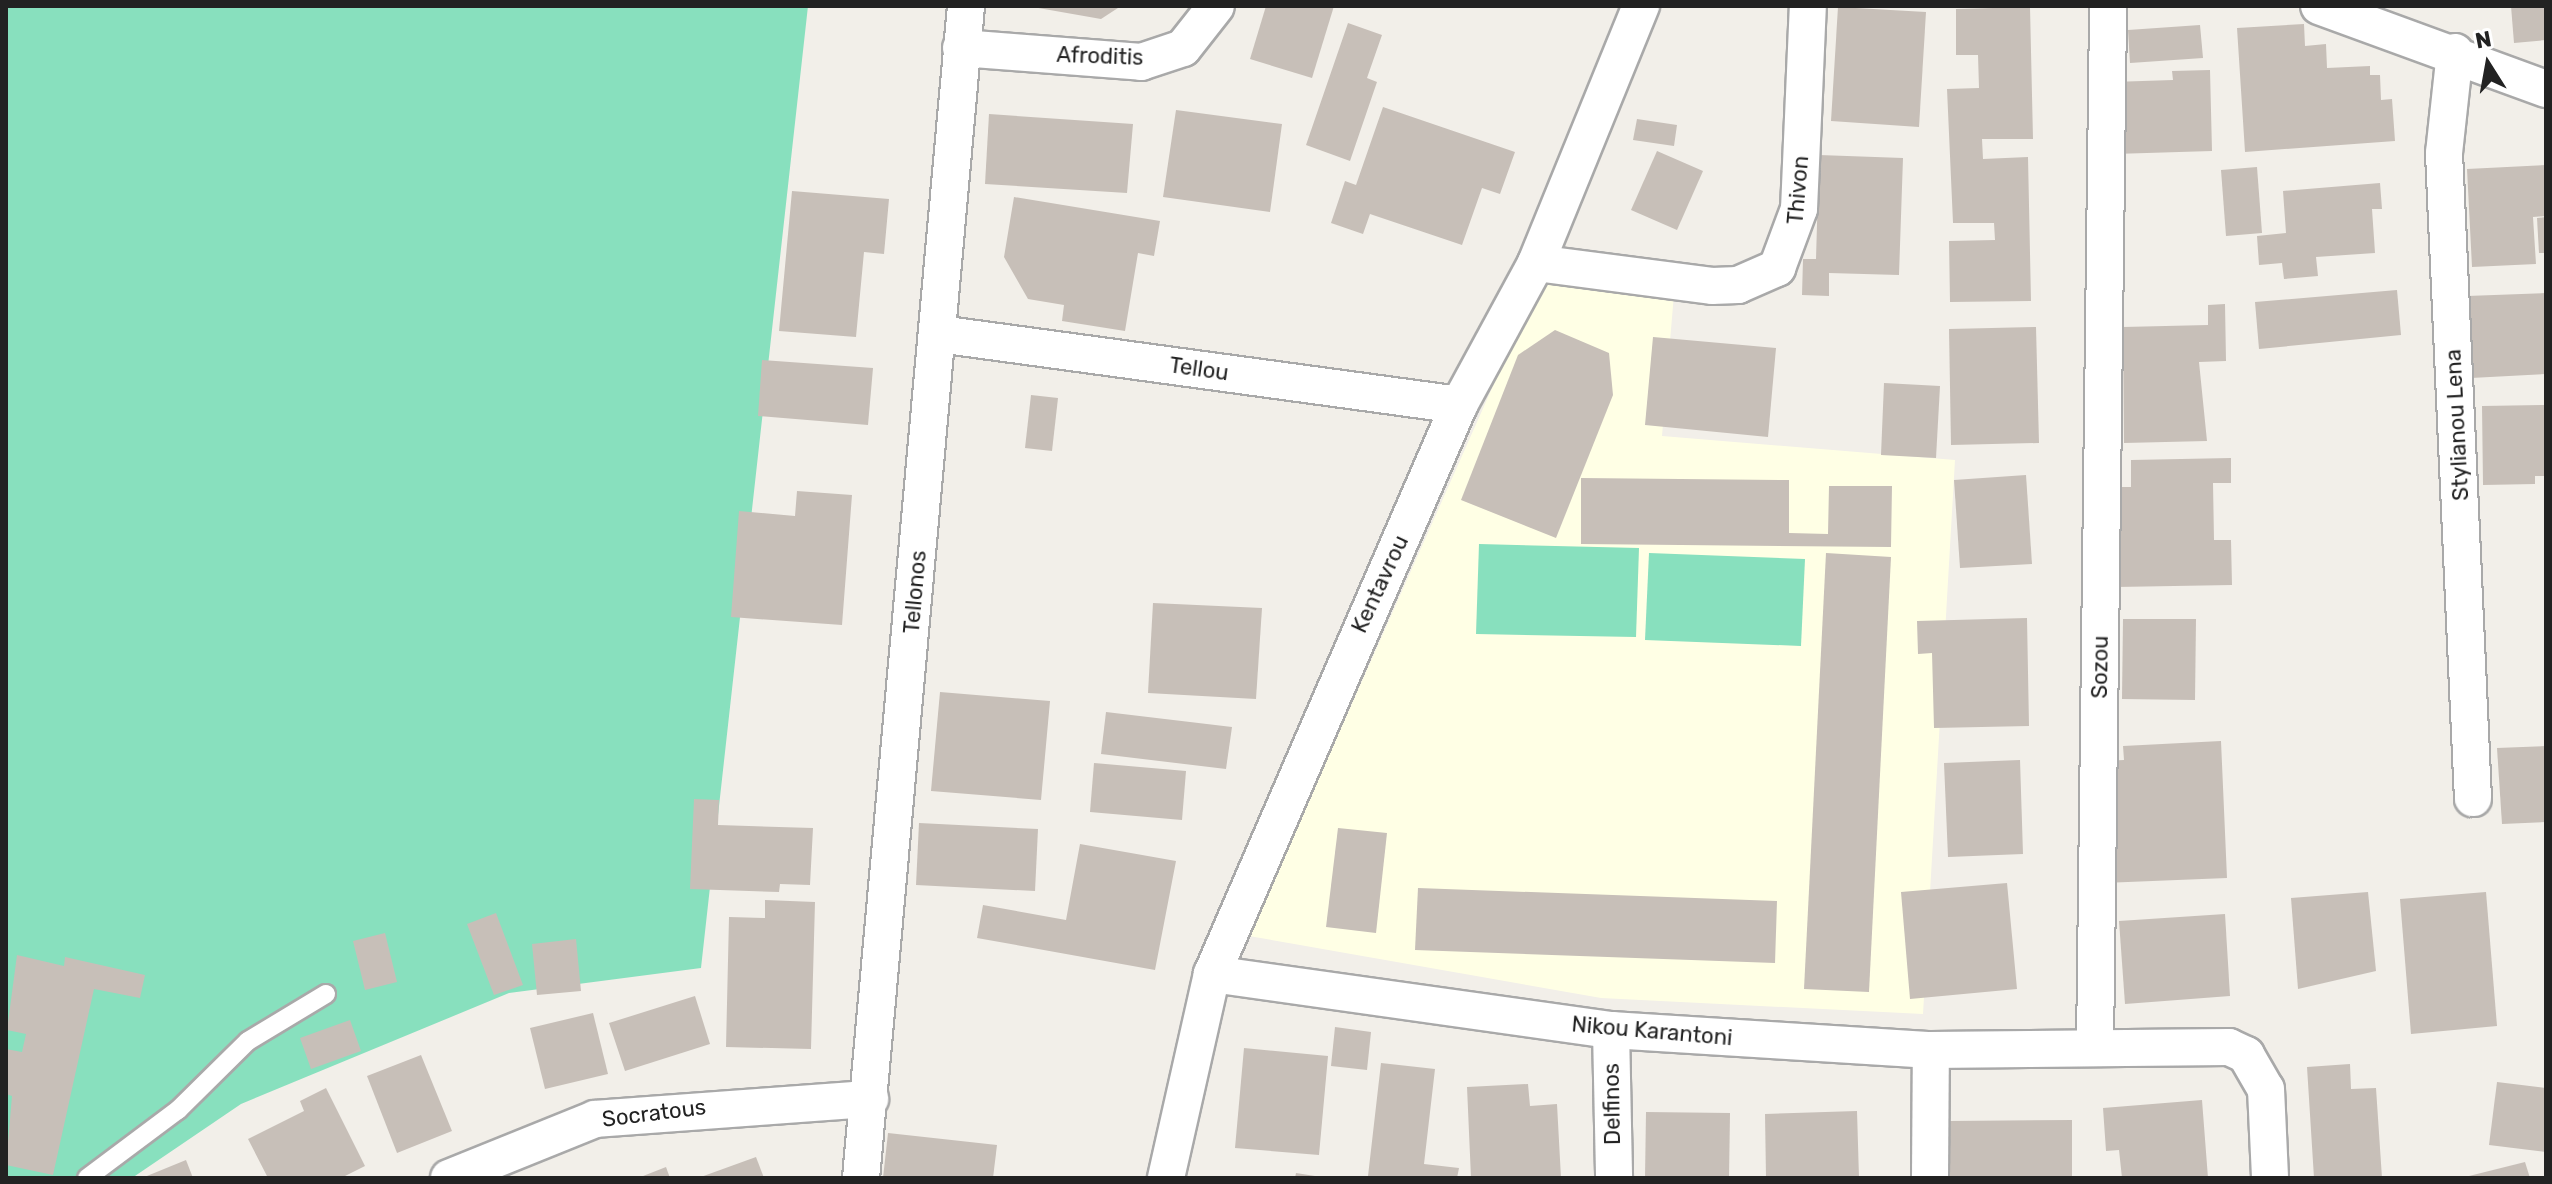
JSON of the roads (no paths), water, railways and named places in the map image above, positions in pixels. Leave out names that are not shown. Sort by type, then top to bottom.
[{"type":"street","name":"Tellonos","points":[[861,1178],[966,6]]},
{"type":"street","name":"Afroditis","points":[[961,48],[1141,62],[1183,48],[1216,6]]},
{"type":"street","name":"Kentavrou","points":[[1166,1178],[1212,974],[1459,405],[1536,263],[1641,6]]},
{"type":"street","name":"Thivon","points":[[1536,263],[1712,286],[1738,285],[1777,268],[1799,209],[1808,6]]},
{"type":"street","name":"Sozou","points":[[2095,1047],[2108,6]]},
{"type":"street","points":[[2319,6],[2455,52],[2546,89]]},
{"type":"street","name":"Stylianou Lena","points":[[2455,52],[2444,153],[2473,798]]},
{"type":"street","name":"Tellou","points":[[939,334],[1459,405]]},
{"type":"street","name":"Nikou Karantoni","points":[[1212,974],[1611,1030],[1931,1050],[2095,1047]]},
{"type":"street","name":"Delfinos","points":[[1611,1030],[1614,1178]]},
{"type":"street","points":[[2095,1047],[2229,1047],[2255,1066],[2270,1120],[2270,1178]]},
{"type":"street","points":[[1930,1178],[1931,1050]]},
{"type":"street","name":"Socratous","points":[[449,1178],[595,1119],[870,1099]]},
{"type":"lane","points":[[87,1178],[178,1110],[248,1041],[326,994]]}]
